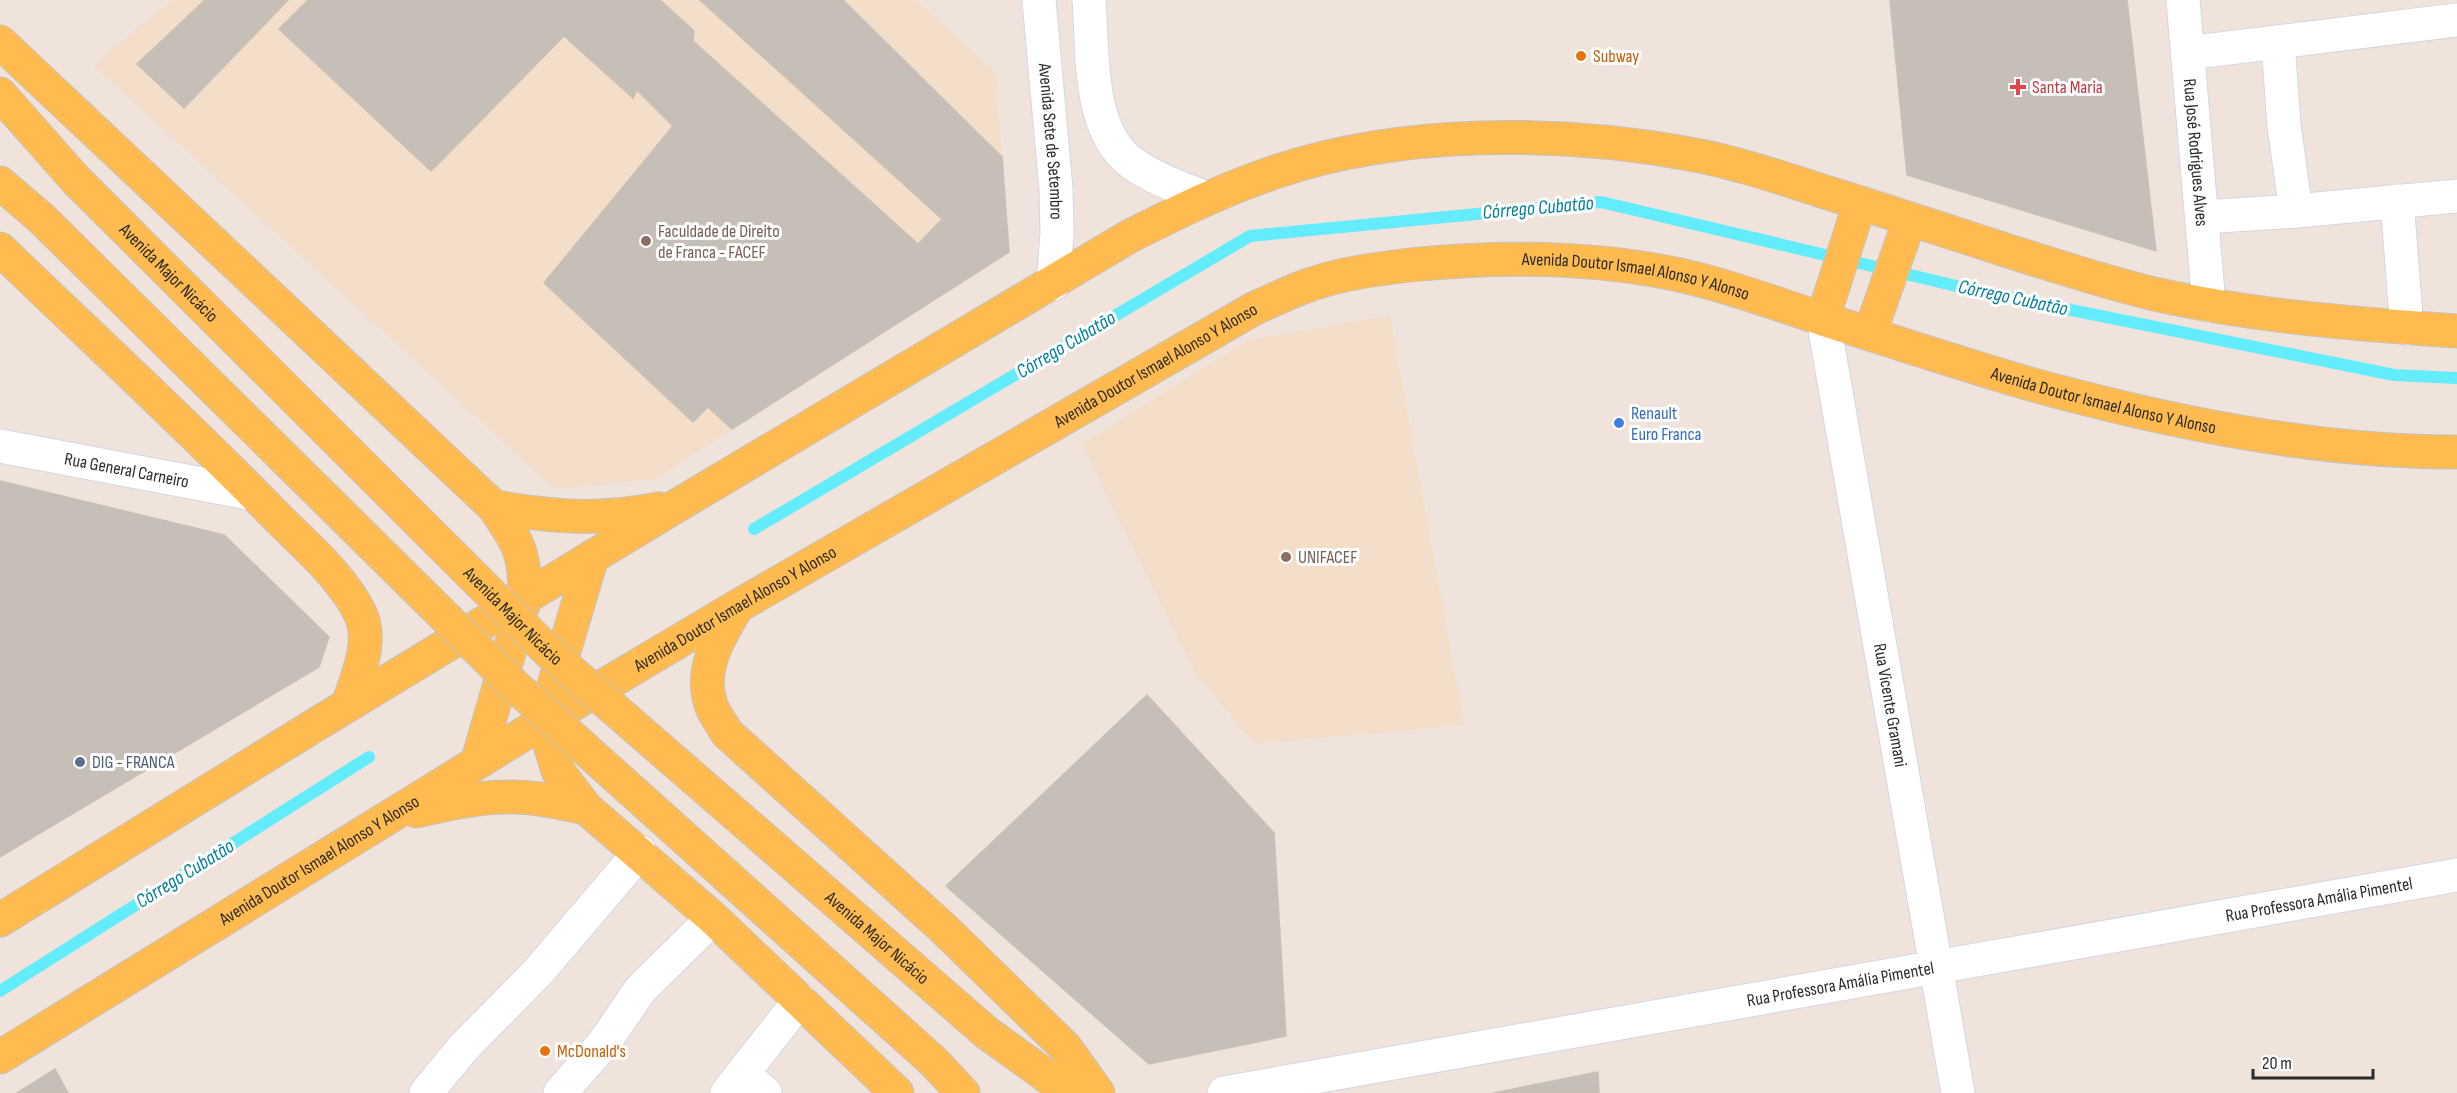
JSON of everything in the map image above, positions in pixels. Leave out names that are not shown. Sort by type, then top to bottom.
[{"type":"main road","points":[[0,42],[494,507],[520,547],[525,570],[525,598],[477,763]]},
{"type":"main road","name":"Avenida Major Nicácio","points":[[0,94],[77,181],[551,654],[987,1033],[1070,1093]]},
{"type":"main road","points":[[0,920],[592,557],[1131,236],[1206,198],[1277,171],[1340,154],[1423,141],[1485,138],[1546,139],[1691,154],[1766,173],[1860,203],[1905,232],[2074,272],[2150,293],[2210,304],[2407,328],[2457,331]]},
{"type":"main road","points":[[0,183],[41,218],[515,686],[934,1062],[963,1093]]},
{"type":"main road","points":[[1827,304],[1860,203]]},
{"type":"main road","points":[[1875,319],[1905,232]]},
{"type":"main road","points":[[0,249],[255,494],[339,581],[361,614],[365,636],[362,663],[348,705]]},
{"type":"main road","name":"Avenida Doutor Ismael Alonso Y Alonso","points":[[0,1057],[543,722],[738,606],[1255,308],[1313,283],[1371,269],[1438,262],[1526,258],[1601,263],[1674,274],[1744,292],[1827,304],[1875,319],[2030,383],[2253,435],[2342,447],[2457,452]]},
{"type":"main road","points":[[494,507],[579,518],[624,516],[678,505]]},
{"type":"main road","points":[[592,557],[543,722],[558,771],[586,808],[640,852],[713,918],[897,1093]]},
{"type":"main road","points":[[738,606],[716,643],[706,681],[711,706],[727,734],[943,928],[1065,1047],[1098,1093]]},
{"type":"main road","points":[[394,816],[474,799],[510,796],[586,808]]},
{"type":"street","name":"Avenida Sete de Setembro","points":[[1040,0],[1056,189],[1058,234],[1053,284]]},
{"type":"street","points":[[1089,0],[1097,107],[1110,138],[1130,162],[1163,181],[1206,198]]},
{"type":"street","name":"Rua José Rodrigues Alves","points":[[2183,0],[2210,304]]},
{"type":"street","points":[[2188,53],[2457,20]]},
{"type":"street","points":[[2278,43],[2284,126],[2296,211]]},
{"type":"street","points":[[2203,217],[2457,196]]},
{"type":"street","points":[[2397,201],[2407,328]]},
{"type":"street","name":"Rua Vicente Gramani","points":[[1827,304],[1935,969],[1958,1093]]},
{"type":"street","name":"Rua General Carneiro","points":[[0,446],[255,494]]},
{"type":"street","points":[[426,1093],[463,1048],[538,972],[640,852]]},
{"type":"street","name":"Rua Professora Amália Pimentel","points":[[1224,1093],[2457,875]]},
{"type":"street","points":[[560,1093],[604,1043],[640,990],[713,918]]},
{"type":"street","points":[[745,1087],[800,1000]]},
{"type":"shaded area","name":"Faculdade de Direito de Franca - FACEF","points":[[172,0],[916,0],[996,73],[1009,252],[655,479],[555,490],[93,65]]},
{"type":"shaded area","name":"UNIFACEF","points":[[1390,315],[1464,725],[1255,744],[1195,673],[1082,444],[1249,340]]},
{"type":"building","points":[[205,0],[288,0],[184,108],[137,64]]},
{"type":"building","points":[[308,0],[660,0],[694,31],[693,41],[918,244],[1002,157],[1009,252],[732,429],[708,407],[693,422],[544,283],[673,126],[637,90],[633,98],[564,36],[431,171],[279,29]]},
{"type":"building","points":[[700,0],[843,0],[1002,157],[942,219]]},
{"type":"building","name":"Santa Maria","points":[[1890,0],[2127,0],[2156,251],[1907,175]]},
{"type":"building","name":"DIG - FRANCA","points":[[0,481],[224,535],[329,637],[319,667],[0,857]]},
{"type":"building","points":[[1147,695],[1274,833],[1286,1036],[1149,1064],[946,886]]},
{"type":"building","points":[[55,1069],[68,1093],[17,1093]]},
{"type":"building","points":[[1598,1072],[1599,1093],[1493,1093]]},
{"type":"waterway","name":"Córrego Cubatão","points":[[754,529],[1250,236],[1601,202],[1982,292],[2394,375],[2457,378]]},
{"type":"waterway","name":"Córrego Cubatão","points":[[0,991],[369,757]]},
{"type":"place","name":"Subway","points":[[1581,56]]},
{"type":"place","name":"Santa Maria","points":[[2018,87]]},
{"type":"place","name":"Faculdade de Direito de Franca - FACEF","points":[[646,241]]},
{"type":"place","name":"Renault Euro Franca","points":[[1619,423]]},
{"type":"place","name":"UNIFACEF","points":[[1286,557]]},
{"type":"place","name":"DIG - FRANCA","points":[[80,762]]},
{"type":"place","name":"McDonald's","points":[[545,1051]]}]
